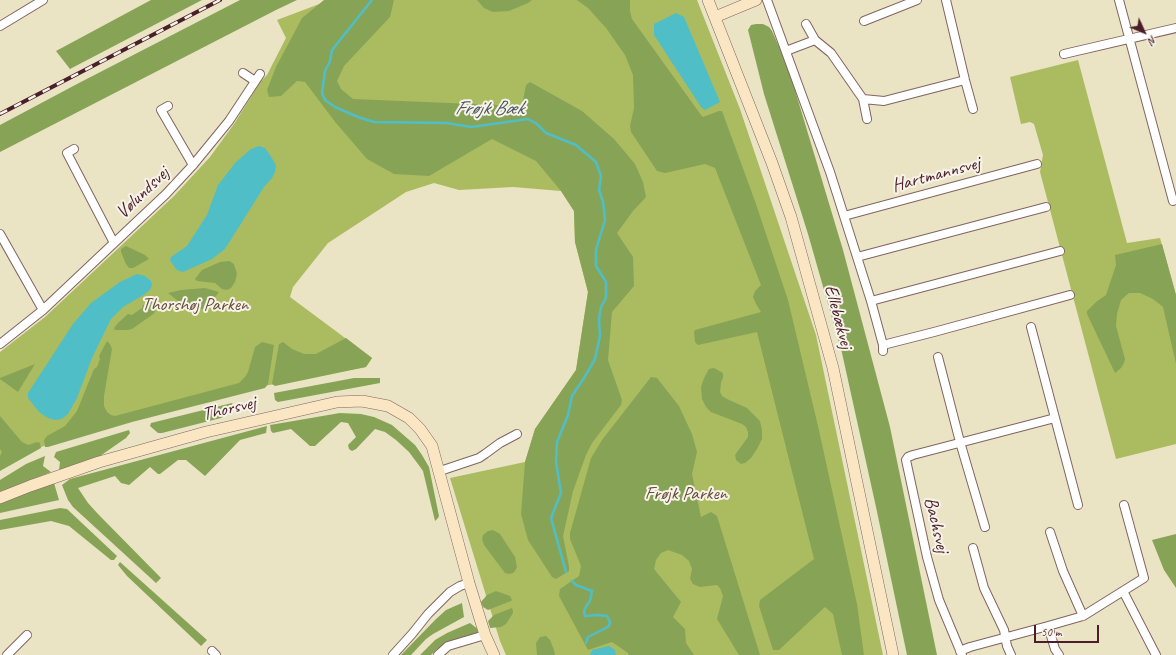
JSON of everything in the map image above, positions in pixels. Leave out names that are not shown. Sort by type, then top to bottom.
[{"type":"street","points":[[0,26],[44,0]]},
{"type":"street","name":"Ellebækvej","points":[[708,0],[772,163],[793,224],[833,368],[893,655]]},
{"type":"street","points":[[715,17],[756,0]]},
{"type":"street","points":[[767,0],[830,172],[871,301],[883,348],[942,330],[1070,295]]},
{"type":"street","points":[[864,21],[917,0]]},
{"type":"street","points":[[946,0],[973,109]]},
{"type":"street","points":[[1119,0],[1173,201]]},
{"type":"street","points":[[806,24],[815,40],[831,53],[863,99],[867,119]]},
{"type":"street","points":[[1064,54],[1176,28]]},
{"type":"street","points":[[786,51],[815,40]]},
{"type":"street","name":"Vølundsvej","points":[[0,344],[43,310],[166,194],[193,165],[229,121],[258,77],[243,73]]},
{"type":"street","points":[[863,99],[884,101],[965,80]]},
{"type":"street","name":"Vølundsvej","points":[[168,106],[161,110],[193,165]]},
{"type":"street","name":"Vølundsvej","points":[[74,149],[67,153],[114,243]]},
{"type":"street","name":"Hartmannsvej","points":[[844,216],[1037,164]]},
{"type":"street","points":[[857,257],[1046,207]]},
{"type":"street","points":[[0,234],[43,310]]},
{"type":"street","points":[[871,301],[1060,251]]},
{"type":"street","points":[[1031,327],[1078,505]]},
{"type":"street","points":[[938,357],[960,442],[985,528]]},
{"type":"street","name":"Thorsvej","points":[[0,498],[99,462],[206,432],[337,402],[362,401],[388,406],[409,418],[420,429],[432,446],[440,471],[469,583],[485,635],[494,655]]},
{"type":"street","name":"Bachsvej","points":[[1055,418],[913,455],[908,457],[906,460],[927,557],[939,600],[961,653],[1006,637],[1083,616],[1144,578],[1124,505]]},
{"type":"street","points":[[440,471],[479,458],[500,443],[517,434]]},
{"type":"street","points":[[1050,532],[1063,571],[1083,616]]},
{"type":"street","name":"Bachsvej","points":[[973,548],[984,588],[1004,630],[1007,646],[1011,655]]},
{"type":"street","points":[[393,655],[428,614],[450,592],[469,583]]},
{"type":"street","points":[[1123,591],[1156,655]]},
{"type":"street","points":[[1048,626],[1055,649],[1059,655]]},
{"type":"street","points":[[7,655],[27,635]]},
{"type":"street","points":[[438,655],[448,646],[485,635]]},
{"type":"green space","points":[[151,0],[202,0],[70,69],[56,51]]},
{"type":"green space","points":[[240,0],[297,0],[0,152],[0,125]]},
{"type":"green space","points":[[324,0],[394,0],[390,17],[344,66],[337,81],[341,89],[353,99],[522,106],[526,85],[530,82],[582,111],[614,139],[635,164],[643,182],[646,197],[633,211],[617,233],[633,257],[634,286],[612,312],[608,360],[622,400],[621,405],[592,443],[586,455],[573,491],[563,536],[569,571],[556,579],[552,577],[528,540],[521,514],[525,462],[535,429],[576,370],[588,292],[575,242],[574,211],[561,191],[536,161],[492,139],[429,176],[394,174],[367,159],[336,123],[305,82],[297,81],[281,96],[269,97],[267,90],[276,67],[302,18]]},
{"type":"green space","name":"Frøjk Parken","points":[[326,0],[697,0],[740,109],[816,335],[883,655],[506,655],[500,641],[450,478],[525,462],[535,429],[576,370],[588,292],[575,242],[574,211],[561,191],[513,187],[459,190],[434,183],[406,192],[328,243],[293,287],[290,297],[372,358],[366,367],[248,389],[97,428],[35,449],[0,470],[0,352],[45,317],[174,196],[210,157],[234,124],[261,81],[267,75],[286,38],[277,20],[322,3]]},
{"type":"green space","points":[[477,0],[532,0],[509,11],[493,12],[484,8]]},
{"type":"green space","points":[[577,0],[630,0],[632,19],[701,115],[703,117],[722,111],[756,204],[788,300],[818,426],[857,604],[864,655],[842,655],[833,614],[825,607],[779,650],[773,650],[759,606],[760,600],[814,559],[757,332],[698,345],[695,342],[694,332],[695,330],[761,312],[753,297],[755,291],[761,285],[715,168],[705,164],[665,173],[657,171],[631,132],[630,126],[634,108],[633,75],[625,55],[606,28],[588,8]]},
{"type":"green space","points":[[763,24],[769,27],[772,31],[788,67],[843,250],[890,427],[937,655],[907,655],[842,353],[808,234],[764,94],[748,30],[751,25]]},
{"type":"green space","points":[[1078,60],[1127,243],[1160,238],[1176,295],[1176,444],[1116,459],[1040,172],[1043,155],[1034,124],[1030,122],[1021,124],[1010,77]]},
{"type":"green space","points":[[1162,244],[1176,295],[1176,364],[1163,307],[1153,299],[1140,293],[1129,293],[1121,300],[1117,314],[1116,326],[1125,359],[1121,368],[1115,373],[1087,314],[1087,311],[1106,295],[1116,265],[1115,255]]},
{"type":"green space","points":[[126,246],[145,255],[149,259],[133,268],[129,268],[121,252],[121,249]]},
{"type":"green space","points":[[229,261],[234,264],[237,274],[235,282],[231,288],[227,290],[222,289],[215,283],[197,281],[195,279],[202,270],[220,262]]},
{"type":"green space","name":"Thorshøj Parken","points":[[205,288],[219,292],[209,305],[203,309],[195,310],[187,308],[168,293],[181,290]]},
{"type":"green space","points":[[158,298],[155,312],[152,315],[132,329],[115,330],[114,328],[118,323],[128,314],[132,315],[142,308],[143,305]]},
{"type":"green space","points":[[346,338],[372,358],[366,367],[275,386],[272,384],[279,344],[283,342],[292,349],[304,354],[316,354]]},
{"type":"green space","points":[[107,341],[112,349],[104,396],[104,406],[107,412],[115,416],[239,383],[248,372],[255,347],[262,342],[274,345],[268,384],[265,388],[132,422],[45,447],[44,440],[47,436],[65,426],[77,411],[94,369],[97,367],[100,359],[99,356]]},
{"type":"green space","points":[[35,364],[18,392],[0,379],[0,378]]},
{"type":"green space","points":[[714,368],[723,373],[720,392],[722,396],[747,408],[760,421],[762,439],[751,458],[745,463],[741,464],[736,460],[735,455],[748,437],[746,427],[711,412],[706,407],[702,399],[701,387],[704,378],[709,369]]},
{"type":"green space","points":[[651,377],[657,378],[679,406],[692,434],[697,452],[692,474],[701,517],[711,512],[717,516],[760,655],[739,655],[717,619],[723,596],[720,588],[717,585],[700,587],[693,584],[690,579],[692,569],[689,561],[682,555],[668,550],[661,553],[656,560],[654,569],[681,602],[673,617],[685,629],[686,643],[694,655],[628,655],[628,653],[612,642],[588,650],[559,596],[560,589],[579,576],[581,566],[570,539],[570,533],[591,458],[602,440]]},
{"type":"green space","points":[[354,378],[380,378],[380,383],[278,402],[275,400],[274,393]]},
{"type":"green space","points":[[232,403],[234,406],[228,414],[221,418],[162,433],[158,433],[150,426],[151,423]]},
{"type":"green space","points":[[340,413],[361,414],[374,417],[392,425],[415,445],[429,467],[439,516],[435,521],[423,471],[409,452],[385,432],[375,429],[356,449],[352,451],[349,449],[348,445],[356,437],[348,423],[341,422],[315,446],[310,446],[291,429],[273,433],[271,431],[270,425]]},
{"type":"green space","points":[[0,416],[22,442],[28,445],[37,442],[40,443],[41,448],[0,471],[0,456],[2,452],[0,449]]},
{"type":"green space","points":[[267,426],[266,433],[240,440],[205,476],[186,460],[178,460],[160,474],[150,467],[129,485],[121,483],[115,476],[78,488],[88,503],[98,514],[161,578],[156,583],[73,507],[68,500],[62,485],[70,479]]},
{"type":"green space","points":[[129,430],[130,433],[126,438],[100,456],[59,470],[60,462],[54,457],[56,452]]},
{"type":"green space","points":[[45,456],[43,466],[51,472],[0,492],[0,480],[26,464]]},
{"type":"green space","points":[[54,483],[59,500],[0,513],[0,503]]},
{"type":"green space","points":[[60,508],[67,509],[117,556],[114,560],[111,560],[69,526],[51,521],[0,530],[0,520]]},
{"type":"green space","points":[[493,530],[500,534],[515,557],[517,567],[513,573],[505,573],[484,545],[482,539],[483,535],[488,531]]},
{"type":"green space","points":[[1176,534],[1176,588],[1164,570],[1152,540]]},
{"type":"green space","points":[[120,562],[207,640],[201,646],[127,576],[118,565]]},
{"type":"green space","points":[[496,591],[510,596],[512,600],[488,610],[483,607],[481,602],[487,595]]},
{"type":"green space","points":[[462,603],[464,617],[426,639],[411,655],[401,655],[446,610]]},
{"type":"green space","points":[[512,608],[513,613],[506,624],[501,627],[490,628],[488,621],[494,615]]},
{"type":"green space","points":[[470,623],[479,630],[476,634],[446,644],[431,655],[420,655],[435,640]]},
{"type":"green space","points":[[546,636],[550,640],[555,655],[537,655],[536,643],[540,637]]},
{"type":"water","points":[[676,13],[684,17],[720,102],[705,110],[701,107],[654,35],[654,24]]},
{"type":"water","points":[[259,146],[265,148],[276,165],[272,178],[264,187],[225,249],[212,259],[183,272],[179,271],[170,260],[171,257],[187,246],[207,215],[218,185],[236,162],[251,149]]},
{"type":"water","points":[[137,274],[145,276],[151,281],[152,285],[150,290],[123,307],[111,319],[92,358],[77,398],[68,414],[62,419],[55,420],[48,418],[39,412],[28,398],[28,393],[73,324],[91,303],[120,282]]},
{"type":"water","points":[[609,646],[615,650],[616,655],[590,655],[592,650]]},
{"type":"waterway","name":"Frøjk Bæk","points":[[372,0],[332,50],[330,61],[325,71],[322,93],[325,100],[335,107],[374,122],[447,123],[471,127],[528,119],[537,124],[546,133],[576,145],[596,162],[601,176],[599,190],[603,202],[605,220],[596,250],[596,266],[606,282],[606,298],[601,307],[599,319],[600,336],[595,359],[572,396],[568,415],[557,442],[556,462],[561,493],[551,518],[566,572]]},
{"type":"waterway","name":"Frøjk Bæk","points":[[572,581],[576,585],[592,591],[590,601],[584,611],[585,616],[607,616],[610,622],[609,626],[588,637],[586,643]]},
{"type":"railway","points":[[0,114],[220,0]]}]
